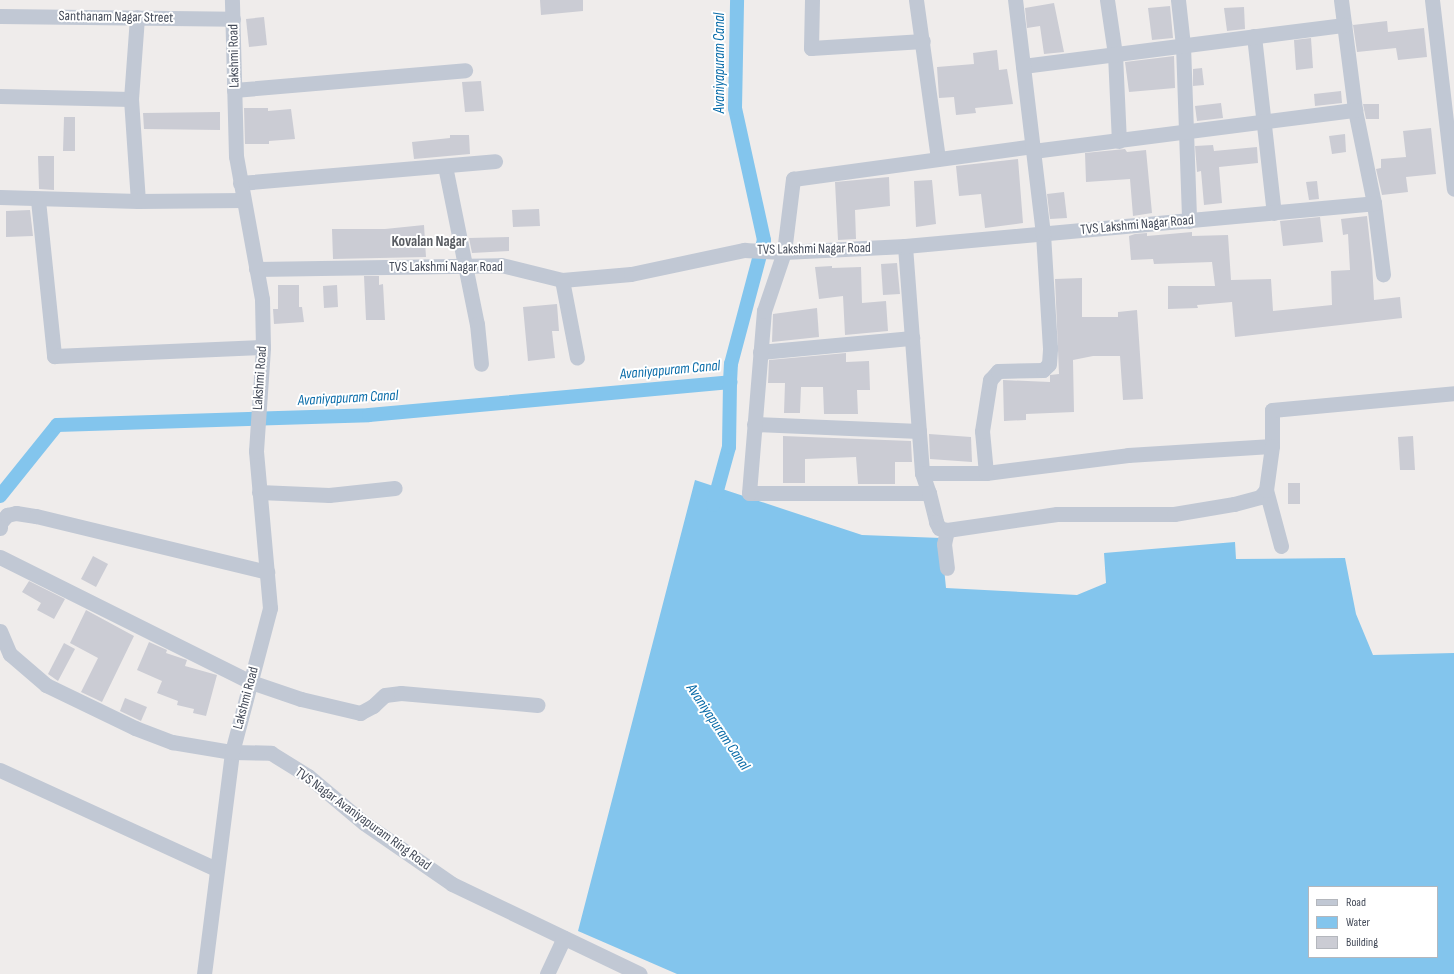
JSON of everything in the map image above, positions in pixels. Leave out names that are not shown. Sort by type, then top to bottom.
[{"type":"street","name":"Lakshmi Road","points":[[204,974],[216,869],[232,752],[270,608],[256,451],[257,406],[263,347],[262,299],[240,183],[234,90],[232,0]]},
{"type":"street","points":[[812,0],[811,48],[923,41]]},
{"type":"street","points":[[916,0],[923,41],[938,158]]},
{"type":"street","points":[[986,473],[982,431],[984,405],[990,380],[998,371],[1044,370],[1049,364],[1044,234],[1015,0]]},
{"type":"street","points":[[1107,0],[1115,54],[1119,141]]},
{"type":"street","points":[[1178,0],[1183,45],[1184,134],[1189,221]]},
{"type":"street","points":[[1341,0],[1356,110],[1374,203],[1383,274]]},
{"type":"street","points":[[1432,0],[1454,189]]},
{"type":"street","name":"Santhanam Nagar Street","points":[[0,16],[232,19]]},
{"type":"street","points":[[137,18],[131,99],[138,201]]},
{"type":"street","points":[[1023,66],[1344,24]]},
{"type":"street","points":[[1254,36],[1274,213]]},
{"type":"street","points":[[234,90],[465,70]]},
{"type":"street","points":[[0,96],[131,99]]},
{"type":"street","points":[[928,493],[749,493],[764,311],[784,252],[793,179],[938,158],[1184,134],[1356,110]]},
{"type":"street","points":[[240,183],[495,161]]},
{"type":"street","points":[[445,166],[477,324],[481,364]]},
{"type":"street","points":[[0,197],[38,200],[243,200]]},
{"type":"street","points":[[38,200],[54,356],[263,347]]},
{"type":"street","name":"TVS Lakshmi Nagar Road","points":[[256,269],[501,265],[562,280],[631,274],[744,250],[784,252],[905,246],[1374,203]]},
{"type":"street","points":[[905,246],[922,473],[939,528],[947,530],[1057,514],[1174,514],[1234,504],[1260,497],[1266,490]]},
{"type":"street","points":[[562,280],[577,358]]},
{"type":"street","points":[[760,352],[912,338]]},
{"type":"street","points":[[1281,546],[1266,490],[1272,446],[1272,410],[1454,393]]},
{"type":"street","points":[[754,424],[919,431]]},
{"type":"street","points":[[922,473],[986,473],[1128,455],[1272,446]]},
{"type":"street","points":[[260,492],[329,495],[395,488]]},
{"type":"street","points":[[0,528],[0,523],[6,515],[16,513],[36,516],[267,572]]},
{"type":"street","points":[[947,530],[944,544],[947,568]]},
{"type":"street","points":[[0,557],[251,682],[301,699],[360,713],[373,706],[385,695],[401,693],[537,704]]},
{"type":"street","name":"TVS Nagar Avaniyapuram Ring Road","points":[[0,631],[10,654],[46,685],[135,728],[172,742],[232,752],[271,753],[308,776],[364,823],[452,884],[640,974]]},
{"type":"street","points":[[0,770],[216,869]]},
{"type":"street","points":[[547,974],[564,938]]},
{"type":"water","points":[[695,480],[862,535],[941,538],[946,588],[1077,595],[1106,583],[1104,553],[1235,542],[1236,559],[1345,558],[1356,614],[1373,655],[1454,653],[1454,974],[677,974],[578,931]]},
{"type":"building","points":[[540,0],[583,0],[583,11],[541,15]]},
{"type":"building","points":[[1054,3],[1064,52],[1044,54],[1040,26],[1027,28],[1025,8]]},
{"type":"building","points":[[1170,6],[1173,38],[1152,40],[1148,8]]},
{"type":"building","points":[[1244,7],[1245,29],[1227,31],[1224,8]]},
{"type":"building","points":[[264,17],[267,45],[249,47],[246,19]]},
{"type":"building","points":[[1387,21],[1388,32],[1424,28],[1427,57],[1398,60],[1396,48],[1357,52],[1353,25]]},
{"type":"building","points":[[1311,38],[1313,68],[1296,70],[1294,40]]},
{"type":"building","points":[[997,50],[999,70],[1007,69],[1013,104],[975,108],[976,113],[956,115],[954,97],[939,98],[937,67],[974,64],[973,53]]},
{"type":"building","points":[[1174,56],[1175,88],[1129,92],[1125,62]]},
{"type":"building","points":[[1202,68],[1204,85],[1193,86],[1193,69]]},
{"type":"building","points":[[481,81],[484,111],[465,112],[462,82]]},
{"type":"building","points":[[1341,91],[1342,103],[1315,106],[1314,94]]},
{"type":"building","points":[[1221,103],[1223,118],[1197,121],[1195,106]]},
{"type":"building","points":[[1363,104],[1379,104],[1379,119],[1366,119]]},
{"type":"building","points":[[244,108],[268,108],[268,111],[291,109],[295,139],[269,141],[269,144],[245,144]]},
{"type":"building","points":[[220,112],[220,130],[144,129],[143,113]]},
{"type":"building","points":[[64,117],[75,117],[75,151],[63,151]]},
{"type":"building","points":[[1431,128],[1436,174],[1406,177],[1408,192],[1382,195],[1376,169],[1381,168],[1381,159],[1406,157],[1403,131]]},
{"type":"building","points":[[1345,134],[1346,152],[1332,154],[1329,136]]},
{"type":"building","points":[[450,135],[469,135],[470,154],[414,159],[412,142],[450,138]]},
{"type":"building","points":[[1213,145],[1214,151],[1257,147],[1258,163],[1219,167],[1222,203],[1204,205],[1201,171],[1197,172],[1195,146]]},
{"type":"building","points":[[1125,149],[1127,152],[1146,150],[1152,213],[1133,216],[1130,179],[1086,182],[1085,153]]},
{"type":"building","points":[[38,156],[54,156],[54,190],[39,189]]},
{"type":"building","points":[[1018,159],[1023,223],[985,228],[981,194],[959,196],[956,166]]},
{"type":"building","points":[[889,177],[890,206],[855,210],[856,239],[838,240],[835,182]]},
{"type":"building","points":[[932,180],[936,224],[916,227],[914,181]]},
{"type":"building","points":[[1317,181],[1319,199],[1309,200],[1306,182]]},
{"type":"building","points":[[1064,192],[1067,218],[1050,219],[1047,194]]},
{"type":"building","points":[[539,209],[540,226],[513,227],[512,210]]},
{"type":"building","points":[[30,210],[33,236],[6,237],[6,211]]},
{"type":"building","points":[[1367,216],[1374,300],[1400,297],[1402,318],[1235,337],[1232,302],[1197,305],[1198,308],[1168,309],[1168,286],[1215,286],[1212,262],[1154,264],[1153,259],[1131,260],[1129,236],[1135,234],[1147,233],[1147,236],[1192,232],[1192,236],[1228,235],[1231,280],[1271,279],[1273,311],[1332,305],[1331,271],[1350,270],[1348,234],[1343,235],[1341,219]]},
{"type":"building","points":[[1320,217],[1323,242],[1283,246],[1280,221]]},
{"type":"building","points":[[424,225],[426,257],[333,259],[332,229],[385,229]]},
{"type":"building","points":[[509,237],[509,251],[472,253],[469,238]]},
{"type":"building","points":[[897,263],[900,294],[883,295],[881,264]]},
{"type":"building","points":[[832,266],[832,268],[861,267],[862,303],[886,301],[888,331],[845,335],[843,296],[819,299],[815,267]]},
{"type":"building","points":[[364,276],[379,276],[379,285],[383,284],[385,320],[366,320]]},
{"type":"building","points":[[1082,278],[1082,317],[1118,317],[1118,312],[1137,310],[1143,399],[1123,400],[1120,356],[1093,356],[1073,360],[1074,412],[1026,414],[1026,420],[1004,421],[1003,380],[1050,382],[1050,375],[1059,374],[1055,279]]},
{"type":"building","points":[[278,285],[299,285],[299,307],[302,307],[304,322],[274,324],[273,309],[278,309]]},
{"type":"building","points":[[337,285],[338,307],[324,308],[323,286]]},
{"type":"building","points":[[557,304],[559,331],[552,331],[555,358],[528,361],[523,307]]},
{"type":"building","points":[[817,308],[819,337],[772,342],[773,314]]},
{"type":"building","points":[[846,353],[846,362],[869,361],[870,390],[857,390],[858,414],[824,414],[823,387],[801,387],[800,413],[784,413],[785,383],[768,383],[769,360]]},
{"type":"building","points":[[929,434],[971,437],[972,462],[930,459]]},
{"type":"building","points":[[783,436],[911,441],[912,462],[895,462],[895,484],[858,484],[856,457],[805,459],[805,483],[783,483]]},
{"type":"building","points":[[1413,436],[1415,470],[1400,470],[1398,437]]},
{"type":"building","points":[[1288,483],[1300,483],[1300,504],[1288,504]]},
{"type":"building","points":[[93,556],[108,564],[96,587],[81,579]]},
{"type":"building","points":[[29,581],[65,599],[54,619],[37,610],[41,603],[22,592]]},
{"type":"building","points":[[86,610],[134,636],[102,702],[81,692],[98,658],[70,643]]},
{"type":"building","points":[[149,642],[167,650],[166,653],[187,660],[185,666],[217,675],[206,716],[193,713],[194,709],[177,705],[178,701],[157,693],[162,681],[137,670]]},
{"type":"building","points":[[64,643],[75,649],[58,681],[48,674]]},
{"type":"building","points":[[125,698],[147,707],[141,721],[120,711]]},
{"type":"waterway","name":"Avaniyapuram Canal","points":[[0,496],[57,425],[369,415],[730,382],[731,364],[764,240],[735,108],[737,0]]},
{"type":"waterway","name":"Avaniyapuram Canal","points":[[713,505],[729,447],[730,382]]},
{"type":"district","name":"Kovalan Nagar","points":[[429,242]]}]
